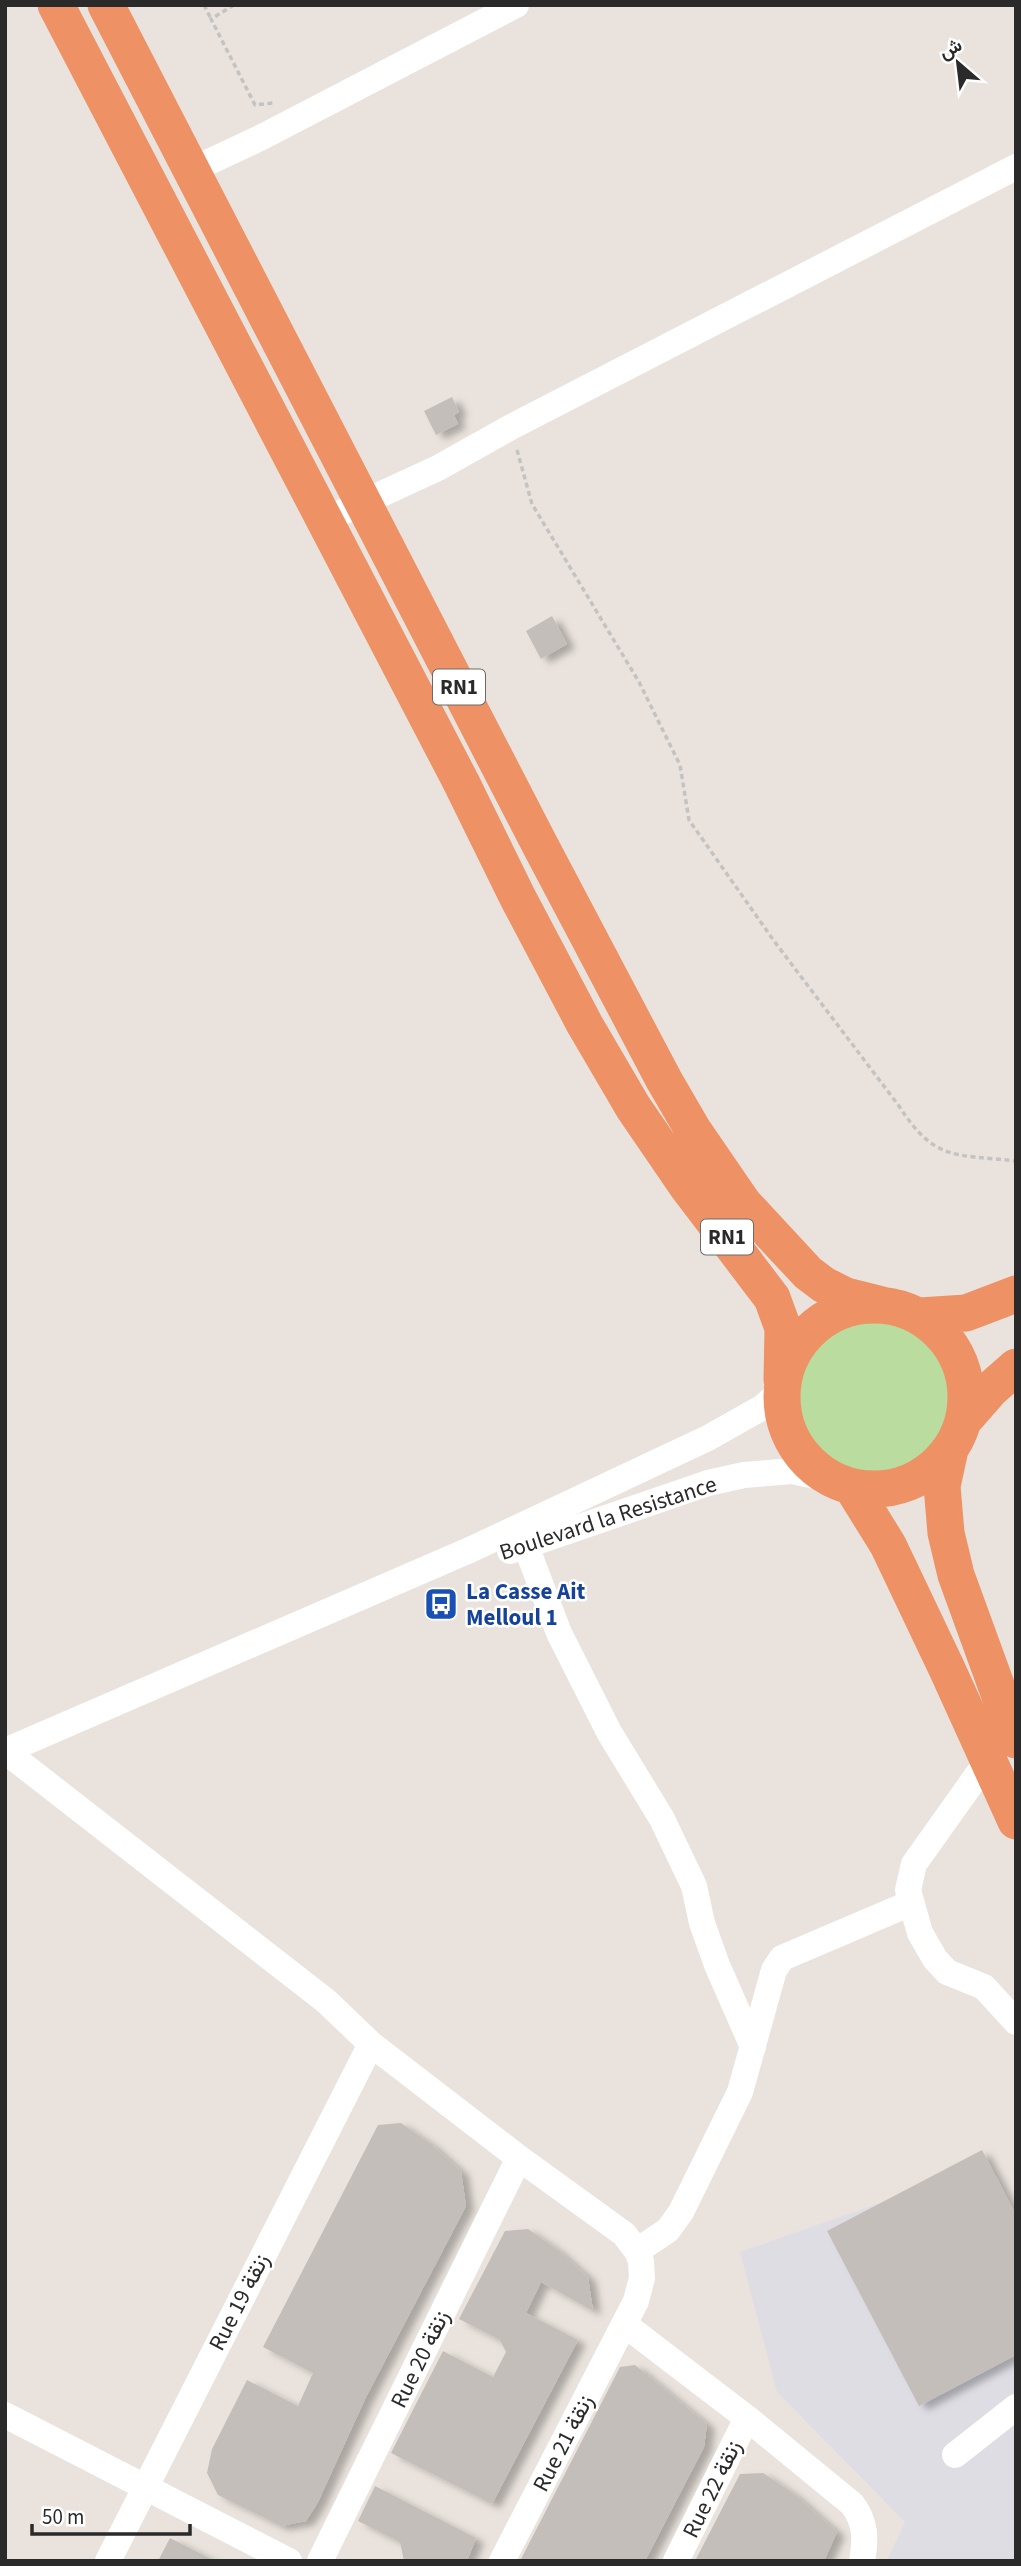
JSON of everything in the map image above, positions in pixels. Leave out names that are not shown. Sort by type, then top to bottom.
[{"type":"highway","name":"RN1","points":[[56,5],[585,1025],[633,1107],[772,1298],[783,1328],[783,1415],[797,1449],[813,1467],[843,1483],[888,1545],[1002,1750]]},
{"type":"highway","name":"RN1","points":[[106,5],[653,1060],[713,1161],[743,1203],[808,1273],[846,1296],[919,1316],[942,1334],[957,1356],[966,1394],[943,1486],[946,1533],[1002,1750],[1016,1821]]},
{"type":"highway","points":[[919,1316],[966,1313],[1016,1294]]},
{"type":"highway","name":"RN1","points":[[782,1386],[791,1355],[818,1324],[841,1310],[882,1305]]},
{"type":"highway","points":[[843,1483],[876,1489],[912,1481],[933,1467],[991,1388],[1016,1367]]},
{"type":"street","points":[[192,170],[262,137],[516,5]]},
{"type":"street","points":[[325,520],[438,468],[511,427],[1016,167]]},
{"type":"street","name":"Boulevard la Resistance","points":[[5,1751],[384,1589],[708,1438],[763,1407],[782,1386]]},
{"type":"street","name":"Boulevard la Resistance","points":[[384,1589],[526,1546],[708,1483],[744,1475],[792,1471],[843,1483]]},
{"type":"street","points":[[526,1546],[559,1633],[609,1732],[662,1819],[694,1886],[702,1923],[717,1965],[754,2047]]},
{"type":"street","points":[[1002,1750],[914,1864],[908,1890],[919,1933],[935,1959],[947,1972],[984,1987],[1016,2022]]},
{"type":"street","points":[[5,1751],[326,2001],[371,2044],[519,2158],[624,2234],[637,2251],[668,2230],[681,2212],[740,2092],[774,1970],[782,1958],[911,1903]]},
{"type":"street","name":"Rue 19 زنقة","points":[[108,2561],[371,2044]]},
{"type":"street","name":"Rue 20 زنقة","points":[[320,2561],[519,2158]]},
{"type":"street","name":"Rue 21 زنقة","points":[[502,2561],[636,2301],[642,2277],[637,2251]]},
{"type":"street","points":[[624,2324],[747,2418],[852,2504],[859,2514],[863,2550]]},
{"type":"street","points":[[955,2455],[1016,2407]]},
{"type":"street","points":[[5,2415],[289,2561]]},
{"type":"street","name":"Rue 22 زنقة","points":[[676,2561],[747,2418]]},
{"type":"path","points":[[204,5],[255,105],[271,104],[283,97]]},
{"type":"path","points":[[211,19],[234,5]]},
{"type":"path","points":[[511,427],[532,504],[639,682],[680,765],[689,820],[774,941],[915,1131],[932,1146],[949,1153],[1016,1161]]},
{"type":"shaded area","points":[[975,2170],[1016,2239],[1016,2561],[887,2561],[905,2522],[777,2392],[740,2252]]},
{"type":"green space","points":[[874,1316],[905,1323],[931,1340],[948,1366],[955,1397],[948,1428],[931,1454],[905,1471],[874,1478],[843,1471],[817,1454],[800,1428],[793,1397],[800,1366],[817,1340],[843,1323]]},
{"type":"building","points":[[452,397],[459,412],[454,415],[458,424],[436,435],[424,411]]},
{"type":"building","points":[[552,616],[567,644],[541,659],[526,631]]},
{"type":"building","points":[[401,2123],[431,2144],[461,2171],[466,2206],[365,2399],[318,2502],[306,2521],[281,2526],[218,2495],[207,2473],[212,2449],[247,2380],[298,2406],[313,2373],[263,2347],[378,2125]]},
{"type":"building","points":[[982,2150],[1016,2215],[1016,2355],[919,2406],[827,2231]]},
{"type":"building","points":[[528,2229],[558,2250],[588,2277],[593,2311],[541,2282],[526,2313],[578,2340],[492,2504],[391,2453],[443,2351],[493,2377],[506,2352],[500,2340],[459,2319],[505,2231]]},
{"type":"building","points":[[635,2365],[707,2424],[704,2447],[645,2561],[520,2561],[620,2367]]},
{"type":"building","points":[[763,2473],[793,2493],[837,2532],[824,2561],[695,2561],[740,2474]]},
{"type":"building","points":[[375,2486],[476,2538],[467,2561],[404,2561],[400,2542],[358,2521]]},
{"type":"building","points":[[170,2538],[215,2561],[158,2561]]},
{"type":"place","name":"La Casse Ait Melloul 1","points":[[441,1604]]}]
